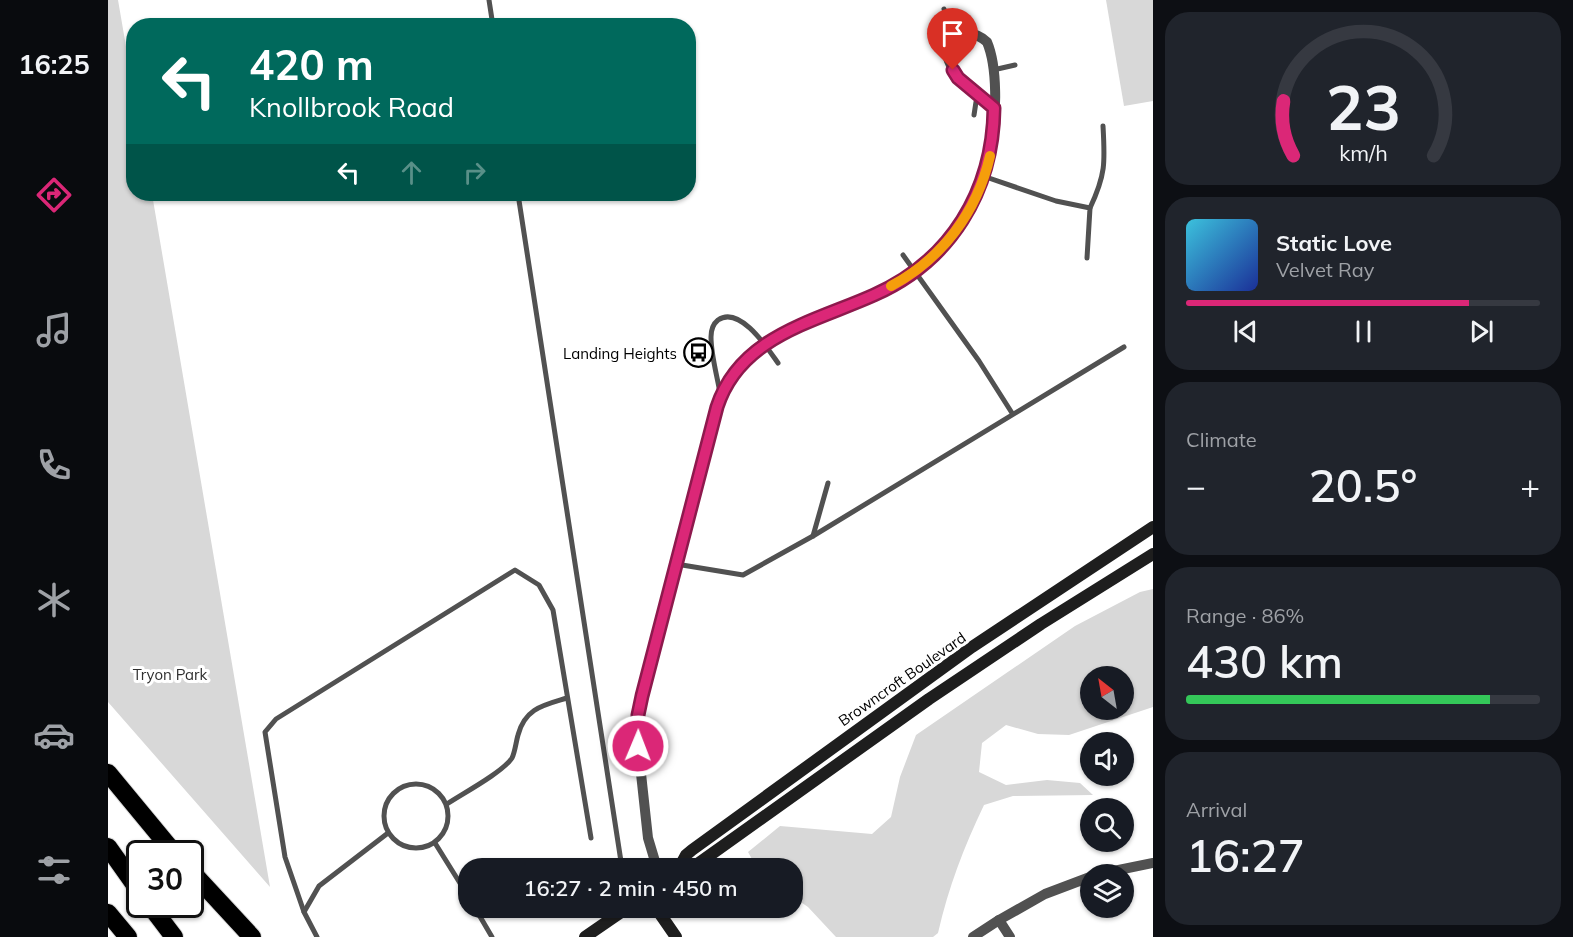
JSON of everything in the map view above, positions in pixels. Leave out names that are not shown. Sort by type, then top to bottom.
[{"type":"highway","points":[[108,773],[163,840]]},
{"type":"highway","points":[[108,847],[126,872]]},
{"type":"highway","points":[[204,885],[252,937]]},
{"type":"highway","points":[[108,913],[128,937]]},
{"type":"highway","points":[[159,918],[174,937]]},
{"type":"main road","name":"Browncroft Boulevard","points":[[684,858],[768,794],[990,635],[1153,526]]},
{"type":"main road","points":[[706,858],[968,673],[1153,554]]},
{"type":"main road","points":[[585,937],[613,918]]},
{"type":"main road","points":[[663,918],[676,937]]},
{"type":"street","points":[[654,858],[648,838],[638,746],[638,715],[721,395],[737,369],[764,344],[876,294],[915,272],[947,243],[960,225],[983,176],[991,151],[994,108],[991,50],[987,42],[974,34],[958,37],[950,45],[947,54],[949,61],[958,78],[994,108]]},
{"type":"street","points":[[1134,867],[1153,863]]},
{"type":"street","points":[[973,937],[1045,894],[1080,882]]},
{"type":"street","points":[[999,920],[1010,937]]},
{"type":"lane","points":[[489,0],[492,18]]},
{"type":"lane","points":[[944,9],[958,37]]},
{"type":"lane","points":[[993,70],[1015,65]]},
{"type":"lane","points":[[974,115],[976,102],[981,97]]},
{"type":"lane","points":[[1087,258],[1090,208],[1101,186],[1105,164],[1103,126]]},
{"type":"lane","points":[[983,176],[1056,201],[1090,208]]},
{"type":"lane","points":[[519,201],[620,858]]},
{"type":"lane","points":[[903,255],[1012,413]]},
{"type":"lane","points":[[721,395],[711,337],[715,322],[721,318],[728,317],[747,325],[778,363]]},
{"type":"lane","points":[[676,564],[743,575],[813,536],[1124,347]]},
{"type":"lane","points":[[813,536],[828,483]]},
{"type":"lane","points":[[316,937],[304,912],[285,857],[265,732],[276,719],[515,570],[538,585],[553,610],[591,838]]},
{"type":"lane","points":[[447,804],[496,772],[512,758],[518,731],[527,714],[542,706],[567,698]]},
{"type":"lane","points":[[423,784],[433,788],[447,804],[449,815],[443,835],[435,843],[425,848],[404,847],[394,841],[384,823],[387,802],[393,793],[402,787],[423,784]]},
{"type":"lane","points":[[768,794],[778,808]]},
{"type":"lane","points":[[304,912],[319,886],[388,833]]},
{"type":"lane","points":[[435,843],[458,880]]},
{"type":"lane","points":[[482,918],[492,937]]},
{"type":"green space","name":"Tryon Park","points":[[108,0],[118,0],[126,46],[126,201],[153,201],[270,887],[108,702]]},
{"type":"green space","points":[[1106,0],[1153,0],[1153,101],[1124,106]]},
{"type":"green space","points":[[1153,589],[1153,707],[1134,713],[1134,666],[1080,666],[1080,720],[1114,720],[1069,735],[1038,734],[1006,725],[982,743],[979,772],[1006,785],[1047,780],[1080,783],[1080,786],[1083,786],[1093,795],[1013,796],[984,805],[957,868],[938,933],[933,937],[836,937],[803,904],[803,858],[751,858],[748,852],[780,826],[872,834],[891,817],[900,777],[916,735],[1075,626],[1140,592]]},
{"type":"slow traffic","points":[[891,286],[915,272],[947,243],[960,225],[979,189],[990,156]]},
{"type":"place","name":"Landing Heights","points":[[698,353]]},
{"type":"route","points":[[638,746],[639,707],[717,407],[728,382],[748,357],[779,335],[876,294],[915,272],[947,243],[960,225],[979,189],[991,151],[994,108],[958,78],[953,70]]}]
